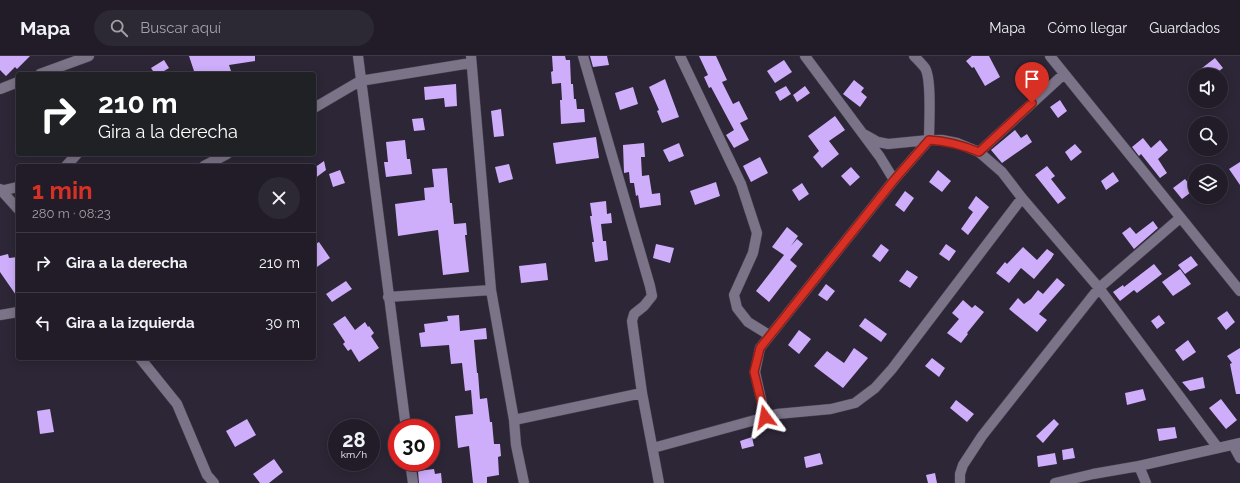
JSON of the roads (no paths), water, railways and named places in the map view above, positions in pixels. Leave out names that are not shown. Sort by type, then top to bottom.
[{"type":"street","points":[[45,72],[88,56]]},
{"type":"street","points":[[358,56],[360,81],[405,419]]},
{"type":"street","points":[[583,56],[652,296],[644,306],[634,314],[632,321],[642,393],[659,483]]},
{"type":"street","points":[[680,56],[741,184],[757,233],[753,253],[734,295],[737,308],[748,322],[770,334]]},
{"type":"street","points":[[805,56],[880,157],[894,180]]},
{"type":"street","points":[[765,417],[754,372],[760,348],[894,180],[929,140],[930,91],[928,77],[925,68],[914,56]]},
{"type":"street","points":[[1050,56],[1240,291]]},
{"type":"street","points":[[316,107],[360,81],[471,59],[491,290],[514,420],[516,445],[524,483]]},
{"type":"street","points":[[979,152],[1064,74]]},
{"type":"street","points":[[0,89],[16,83]]},
{"type":"street","points":[[862,133],[878,142],[888,144],[929,140],[942,140],[957,143],[979,152],[1002,172],[1022,198],[1099,288],[1218,448]]},
{"type":"street","points":[[68,164],[75,156]]},
{"type":"street","points":[[208,164],[223,156]]},
{"type":"street","points":[[0,190],[16,187]]},
{"type":"street","points":[[0,190],[16,207]]},
{"type":"street","points":[[652,448],[777,414],[831,409],[855,403],[875,388],[892,369],[1022,198]]},
{"type":"street","points":[[960,483],[960,474],[964,465],[982,436],[1099,288],[1180,218]]},
{"type":"street","points":[[388,297],[491,290]]},
{"type":"street","points":[[0,315],[16,312]]},
{"type":"street","points":[[142,360],[177,404],[207,475],[214,483]]},
{"type":"street","points":[[514,420],[642,393]]},
{"type":"street","points":[[1055,483],[1095,478],[1139,466],[1236,444],[1240,458]]},
{"type":"street","points":[[1139,466],[1146,483]]},
{"type":"street","points":[[411,471],[413,483]]}]
